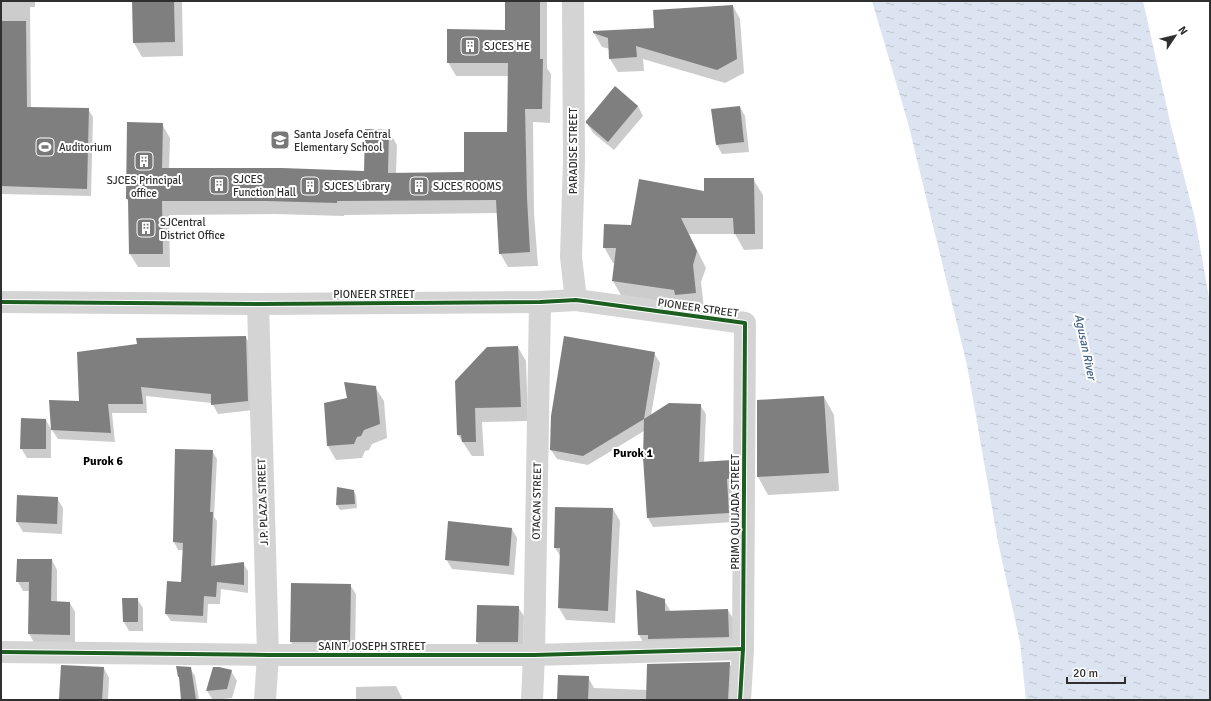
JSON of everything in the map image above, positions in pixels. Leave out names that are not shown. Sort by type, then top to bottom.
[{"type":"street","name":"PARADISE STREET","points":[[572,1],[574,160],[571,257],[576,300]]},
{"type":"street","name":"PIONEER STREET","points":[[1,302],[258,304],[540,302],[576,300],[745,323]]},
{"type":"street","name":"OTACAN STREET","points":[[532,700],[540,302]]},
{"type":"street","name":"J.P. PLAZA STREET","points":[[258,304],[268,655],[265,700]]},
{"type":"street","name":"PRIMO QUIJADA STREET","points":[[740,700],[743,649],[745,323]]},
{"type":"street","name":"SAINT JOSEPH STREET","points":[[1,652],[268,655],[534,655],[743,649]]},
{"type":"water","name":"Agusan River","points":[[872,1],[1143,1],[1171,126],[1195,219],[1210,303],[1210,700],[1026,700],[1020,642],[998,542],[967,365],[908,123]]},
{"type":"building","points":[[132,1],[174,1],[175,42],[133,43]]},
{"type":"building","points":[[505,1],[540,1],[540,59],[543,59],[542,109],[525,109],[530,252],[499,254],[496,200],[337,201],[337,203],[162,201],[163,254],[129,254],[128,199],[126,199],[127,122],[163,123],[162,168],[282,168],[364,171],[365,129],[389,130],[388,173],[464,172],[464,132],[507,132],[508,63],[447,63],[447,29],[505,30]]},
{"type":"building","points":[[733,5],[737,59],[717,70],[636,46],[637,57],[609,59],[608,38],[593,33],[593,31],[654,28],[653,10]]},
{"type":"building","name":"Auditorium","points":[[1,21],[26,21],[27,107],[89,108],[87,189],[1,186]]},
{"type":"building","points":[[615,86],[638,106],[608,142],[586,123],[586,121]]},
{"type":"building","points":[[740,106],[744,142],[716,145],[711,109]]},
{"type":"building","points":[[704,178],[754,178],[755,234],[734,234],[733,218],[681,218],[697,251],[693,265],[696,293],[675,295],[674,290],[612,281],[616,248],[603,248],[604,224],[631,225],[639,179],[704,191]]},
{"type":"building","points":[[246,336],[248,401],[211,405],[211,394],[141,387],[143,404],[108,404],[111,433],[51,430],[49,400],[79,401],[77,352],[137,344],[136,338]]},
{"type":"building","points":[[564,336],[655,352],[644,419],[583,456],[550,450],[551,416]]},
{"type":"building","points":[[518,346],[521,407],[475,408],[476,442],[462,442],[461,435],[457,435],[455,381],[487,347]]},
{"type":"building","points":[[344,382],[376,386],[380,424],[364,430],[361,436],[357,437],[354,444],[327,446],[324,403],[347,398]]},
{"type":"building","points":[[824,396],[829,473],[757,477],[757,400]]},
{"type":"building","points":[[669,403],[701,404],[699,462],[732,460],[732,478],[727,479],[729,513],[647,518],[643,457],[644,419]]},
{"type":"building","points":[[21,418],[46,419],[46,449],[20,449]]},
{"type":"building","points":[[175,449],[213,450],[210,512],[213,512],[211,566],[244,562],[244,585],[217,582],[216,597],[204,596],[203,616],[165,614],[167,581],[181,582],[183,543],[173,542]]},
{"type":"building","points":[[337,487],[354,490],[355,504],[336,505]]},
{"type":"building","points":[[17,495],[58,497],[57,524],[16,522]]},
{"type":"building","points":[[555,507],[613,508],[608,611],[558,608],[560,548],[554,548]]},
{"type":"building","points":[[448,521],[512,528],[509,566],[445,560]]},
{"type":"building","points":[[17,559],[52,559],[51,601],[70,602],[70,635],[28,634],[29,582],[16,582]]},
{"type":"building","points":[[291,583],[351,584],[350,642],[290,642]]},
{"type":"building","points":[[636,590],[665,599],[665,611],[728,609],[729,637],[648,639],[648,635],[638,635]]},
{"type":"building","points":[[122,598],[138,598],[138,622],[123,622]]},
{"type":"building","points":[[477,605],[519,606],[518,642],[476,642]]},
{"type":"building","points":[[730,662],[728,700],[646,700],[647,664]]},
{"type":"building","points":[[61,665],[104,667],[102,700],[59,699]]},
{"type":"building","points":[[176,666],[191,667],[196,700],[181,700],[179,677]]},
{"type":"building","points":[[213,667],[232,670],[227,689],[206,691]]},
{"type":"building","points":[[558,675],[589,676],[588,700],[557,700]]},
{"type":"cycle path","points":[[1,302],[258,304],[540,302],[576,300],[745,323],[743,649],[740,700]]},
{"type":"cycle path","points":[[1,652],[268,655],[534,655],[743,649]]},
{"type":"place","name":"SJCES HE","points":[[470,46]]},
{"type":"place","name":"Santa Josefa Central Elementary School","points":[[280,140]]},
{"type":"place","name":"Auditorium","points":[[45,147]]},
{"type":"place","name":"SJCES Principal office","points":[[144,161]]},
{"type":"place","name":"SJCES Function Hall","points":[[219,185]]},
{"type":"place","name":"SJCES Library","points":[[310,186]]},
{"type":"place","name":"SJCES ROOMS","points":[[419,186]]},
{"type":"place","name":"SJCentral District Office","points":[[146,228]]},
{"type":"district","name":"Purok 1","points":[[633,453]]},
{"type":"district","name":"Purok 6","points":[[103,461]]}]
